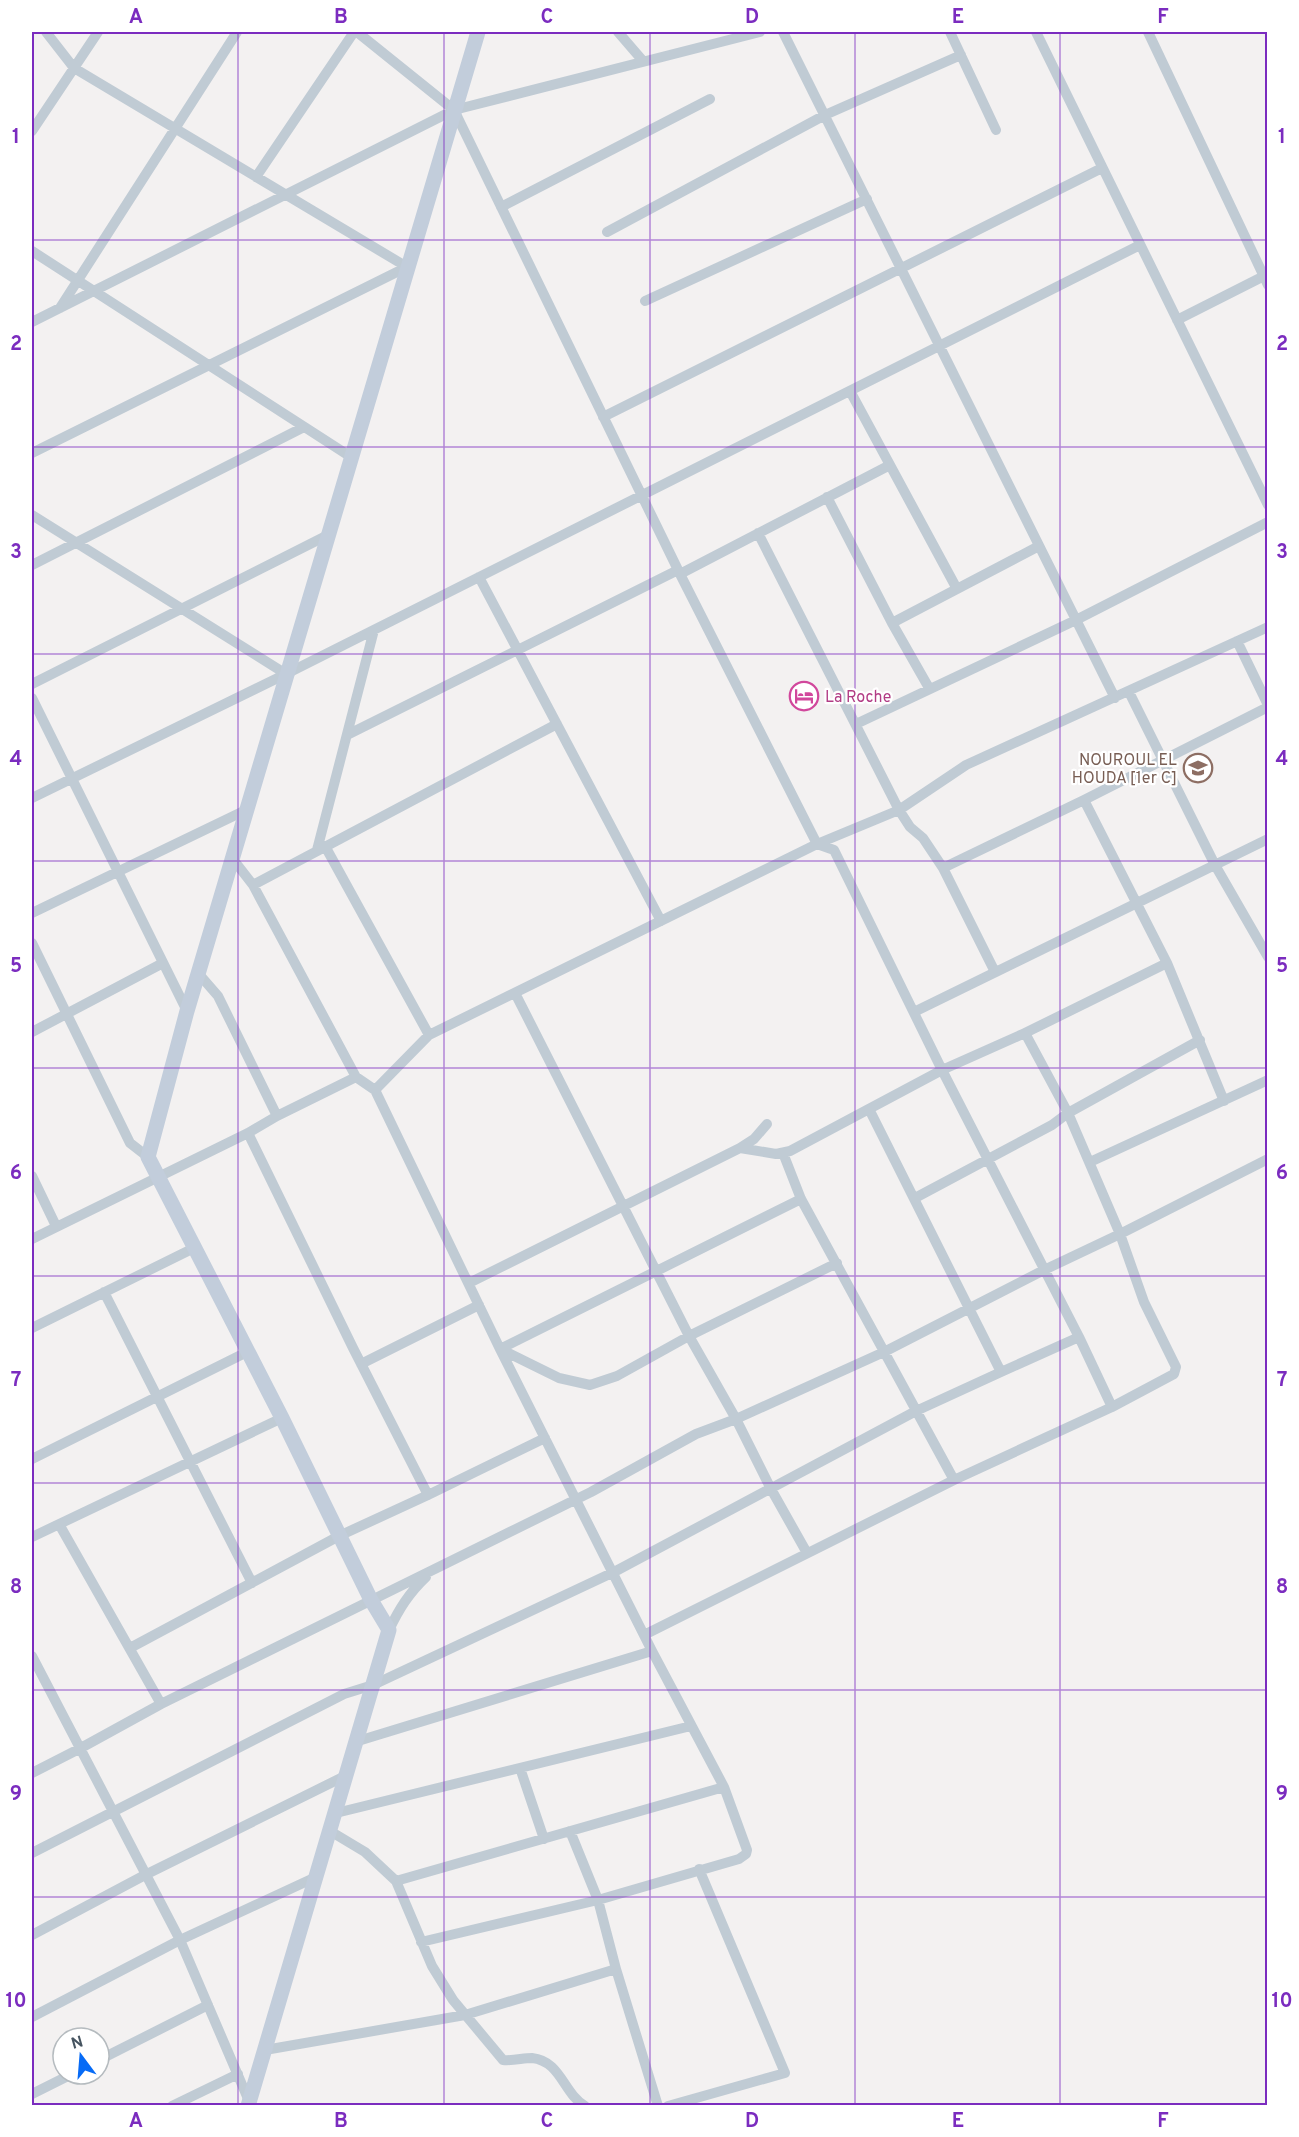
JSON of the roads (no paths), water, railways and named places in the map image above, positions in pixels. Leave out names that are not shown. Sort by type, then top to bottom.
[{"type":"street","points":[[46,32],[74,68],[407,267]]},
{"type":"street","points":[[32,131],[98,32]]},
{"type":"street","points":[[60,308],[237,32]]},
{"type":"street","points":[[256,177],[356,32],[454,110],[679,572],[817,844],[834,850],[1112,1407]]},
{"type":"street","points":[[148,1157],[198,973],[478,32]]},
{"type":"street","points":[[618,32],[644,62]]},
{"type":"street","points":[[32,322],[454,110],[760,32]]},
{"type":"street","points":[[783,32],[1115,698]]},
{"type":"street","points":[[950,32],[996,129]]},
{"type":"street","points":[[1036,32],[1268,505]]},
{"type":"street","points":[[1148,32],[1266,278],[1177,320]]},
{"type":"street","points":[[607,232],[825,115],[961,55]]},
{"type":"street","points":[[501,207],[710,99]]},
{"type":"street","points":[[603,417],[1102,168]]},
{"type":"street","points":[[645,302],[867,199]]},
{"type":"street","points":[[32,798],[286,674],[1140,245]]},
{"type":"street","points":[[32,251],[351,457]]},
{"type":"street","points":[[32,453],[407,267]]},
{"type":"street","points":[[850,391],[957,589]]},
{"type":"street","points":[[32,565],[304,427]]},
{"type":"street","points":[[347,735],[758,533],[890,465]]},
{"type":"street","points":[[827,497],[892,623],[929,688]]},
{"type":"street","points":[[32,515],[286,674]]},
{"type":"street","points":[[856,724],[1076,620],[1268,522]]},
{"type":"street","points":[[758,533],[899,810],[910,827],[923,838],[943,868],[995,972]]},
{"type":"street","points":[[32,684],[328,535]]},
{"type":"street","points":[[892,623],[1039,546]]},
{"type":"street","points":[[479,577],[661,921]]},
{"type":"street","points":[[375,1090],[429,1035],[817,844],[899,810],[966,765],[1268,627]]},
{"type":"street","points":[[374,630],[321,848],[429,1035]]},
{"type":"street","points":[[943,868],[1084,800],[1268,706],[1237,641]]},
{"type":"street","points":[[1129,692],[1215,865],[1268,957]]},
{"type":"street","points":[[32,698],[187,1011]]},
{"type":"street","points":[[253,885],[557,724]]},
{"type":"street","points":[[1084,800],[1167,963],[1224,1101]]},
{"type":"street","points":[[32,913],[246,810]]},
{"type":"street","points":[[914,1012],[1268,839]]},
{"type":"street","points":[[232,858],[253,885],[356,1077],[375,1090],[500,1349],[652,1651],[724,1787],[747,1850],[739,1860],[699,1869],[598,1900],[422,1941]]},
{"type":"street","points":[[32,944],[130,1143],[148,1157],[282,1418],[371,1600],[389,1630]]},
{"type":"street","points":[[32,1032],[163,963]]},
{"type":"street","points":[[740,1148],[776,1154],[790,1151],[942,1070],[1026,1033],[1167,963]]},
{"type":"street","points":[[198,973],[218,996],[277,1116]]},
{"type":"street","points":[[515,993],[656,1272],[807,1553]]},
{"type":"street","points":[[644,1635],[954,1480],[1112,1407],[1174,1374],[1176,1367],[1144,1302],[1120,1234],[1090,1162],[1068,1113],[1026,1033]]},
{"type":"street","points":[[915,1197],[989,1160],[1052,1125],[1068,1113],[1200,1040]]},
{"type":"street","points":[[32,1239],[356,1077]]},
{"type":"street","points":[[1090,1162],[1268,1080]]},
{"type":"street","points":[[869,1109],[1001,1372]]},
{"type":"street","points":[[469,1283],[624,1208],[740,1148],[754,1139],[767,1124]]},
{"type":"street","points":[[248,1133],[428,1495]]},
{"type":"street","points":[[783,1153],[801,1199],[954,1480]]},
{"type":"street","points":[[32,1773],[161,1704],[641,1466],[696,1434],[736,1419],[884,1352],[1268,1159]]},
{"type":"street","points":[[32,1176],[56,1226]]},
{"type":"street","points":[[500,1349],[801,1199]]},
{"type":"street","points":[[32,1328],[194,1248]]},
{"type":"street","points":[[500,1349],[559,1378],[590,1384],[617,1376],[689,1335],[837,1263]]},
{"type":"street","points":[[104,1292],[252,1583]]},
{"type":"street","points":[[361,1364],[479,1305]]},
{"type":"street","points":[[32,1853],[344,1694],[373,1684],[614,1572],[916,1411],[1079,1337]]},
{"type":"street","points":[[32,1459],[247,1352]]},
{"type":"street","points":[[32,1537],[282,1418]]},
{"type":"street","points":[[130,1648],[339,1536],[545,1438]]},
{"type":"street","points":[[59,1524],[161,1704]]},
{"type":"street","points":[[249,2103],[389,1630],[400,1606],[414,1587],[436,1568]]},
{"type":"street","points":[[358,1741],[652,1651]]},
{"type":"street","points":[[32,1656],[180,1940],[249,2103]]},
{"type":"street","points":[[336,1813],[691,1726]]},
{"type":"street","points":[[520,1768],[543,1839]]},
{"type":"street","points":[[32,1935],[145,1875],[345,1776]]},
{"type":"street","points":[[396,1881],[724,1787]]},
{"type":"street","points":[[330,1832],[365,1852],[396,1881],[432,1966],[453,2000],[503,2060],[515,2061],[532,2058],[545,2062],[557,2071],[568,2089],[585,2106]]},
{"type":"street","points":[[570,1832],[598,1900],[616,1969],[658,2106]]},
{"type":"street","points":[[668,2106],[785,2073],[699,1869]]},
{"type":"street","points":[[32,2017],[180,1940],[316,1877]]},
{"type":"street","points":[[265,2050],[465,2015],[616,1969]]},
{"type":"street","points":[[111,2054],[208,2005]]},
{"type":"street","points":[[172,2106],[238,2074]]},
{"type":"street","points":[[32,2094],[51,2084]]},
{"type":"place","name":"La Roche","points":[[804,696]]},
{"type":"place","name":"NOUROUL EL HOUDA [1er C]","points":[[1198,768]]}]
